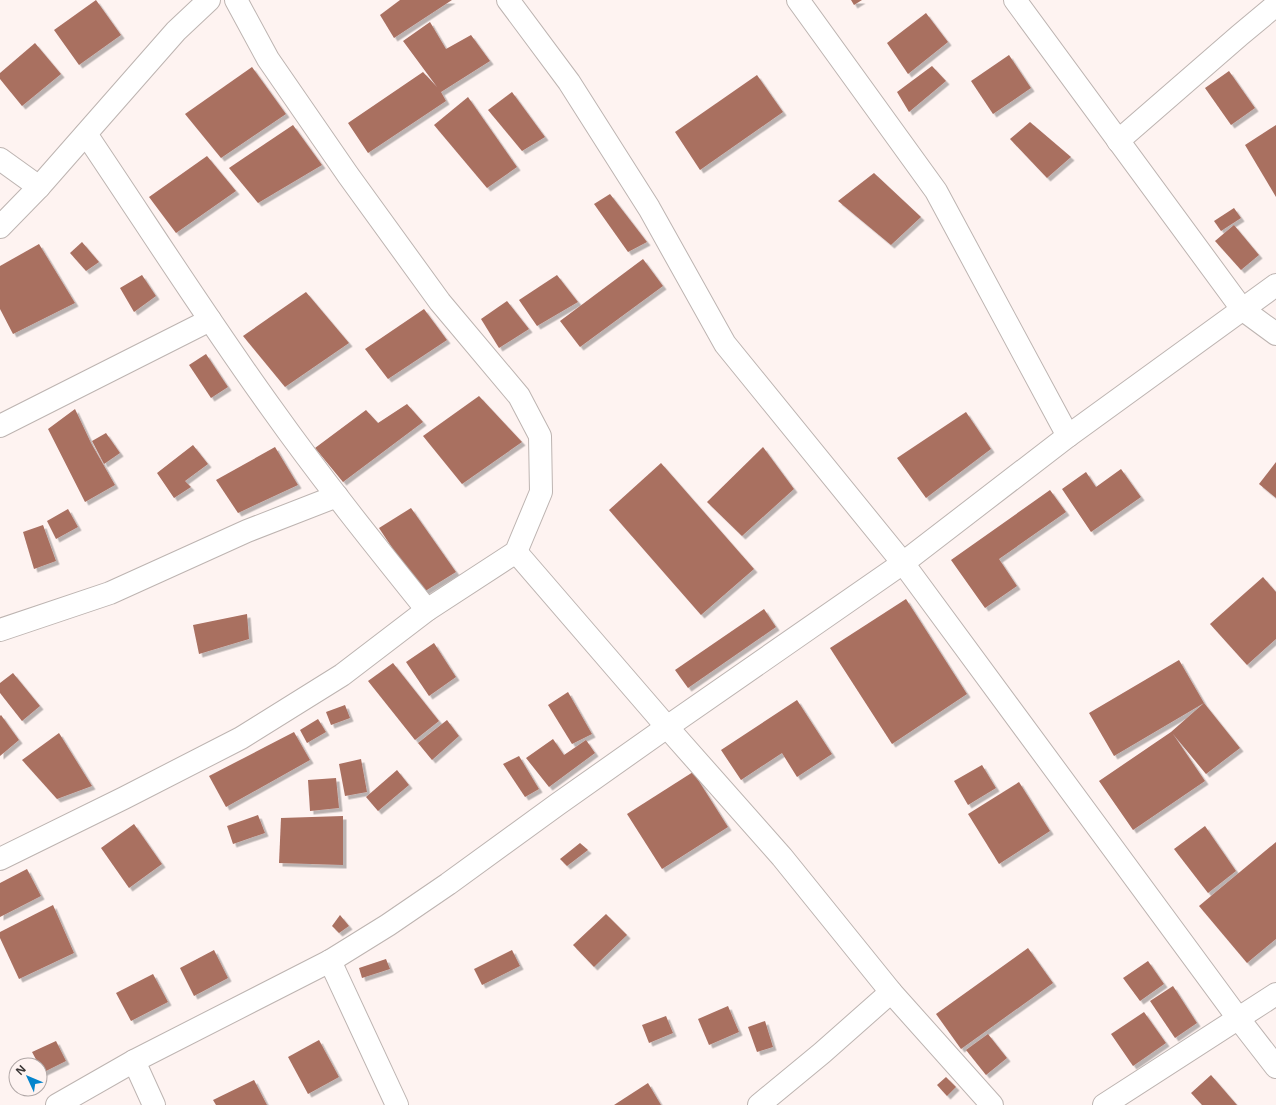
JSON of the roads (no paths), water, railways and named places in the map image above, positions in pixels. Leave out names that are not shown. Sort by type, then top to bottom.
[{"type":"street","points":[[0,227],[39,187],[176,31],[209,0]]},
{"type":"street","points":[[0,859],[241,738],[342,675],[426,610],[516,552],[541,492],[540,436],[519,396],[440,302],[348,175],[268,59],[236,0]]},
{"type":"street","points":[[508,0],[569,82],[640,195],[725,344],[903,563],[1238,1018],[1276,1067]]},
{"type":"street","points":[[798,0],[936,191],[1068,436]]},
{"type":"street","points":[[1015,0],[1242,309],[1276,334]]},
{"type":"street","points":[[1118,141],[1276,5]]},
{"type":"street","points":[[86,134],[210,320],[272,409],[337,496],[426,610]]},
{"type":"street","points":[[0,159],[39,187]]},
{"type":"street","points":[[57,1105],[134,1061],[330,961],[388,925],[448,884],[667,727],[903,563],[1068,436],[1276,285]]},
{"type":"street","points":[[0,426],[210,320]]},
{"type":"street","points":[[0,630],[110,593],[247,531],[337,496]]},
{"type":"street","points":[[516,552],[667,727],[782,857],[891,992],[992,1105]]},
{"type":"street","points":[[330,961],[397,1105]]},
{"type":"street","points":[[759,1105],[891,992]]},
{"type":"street","points":[[1104,1105],[1276,994]]},
{"type":"street","points":[[134,1061],[154,1105]]}]
